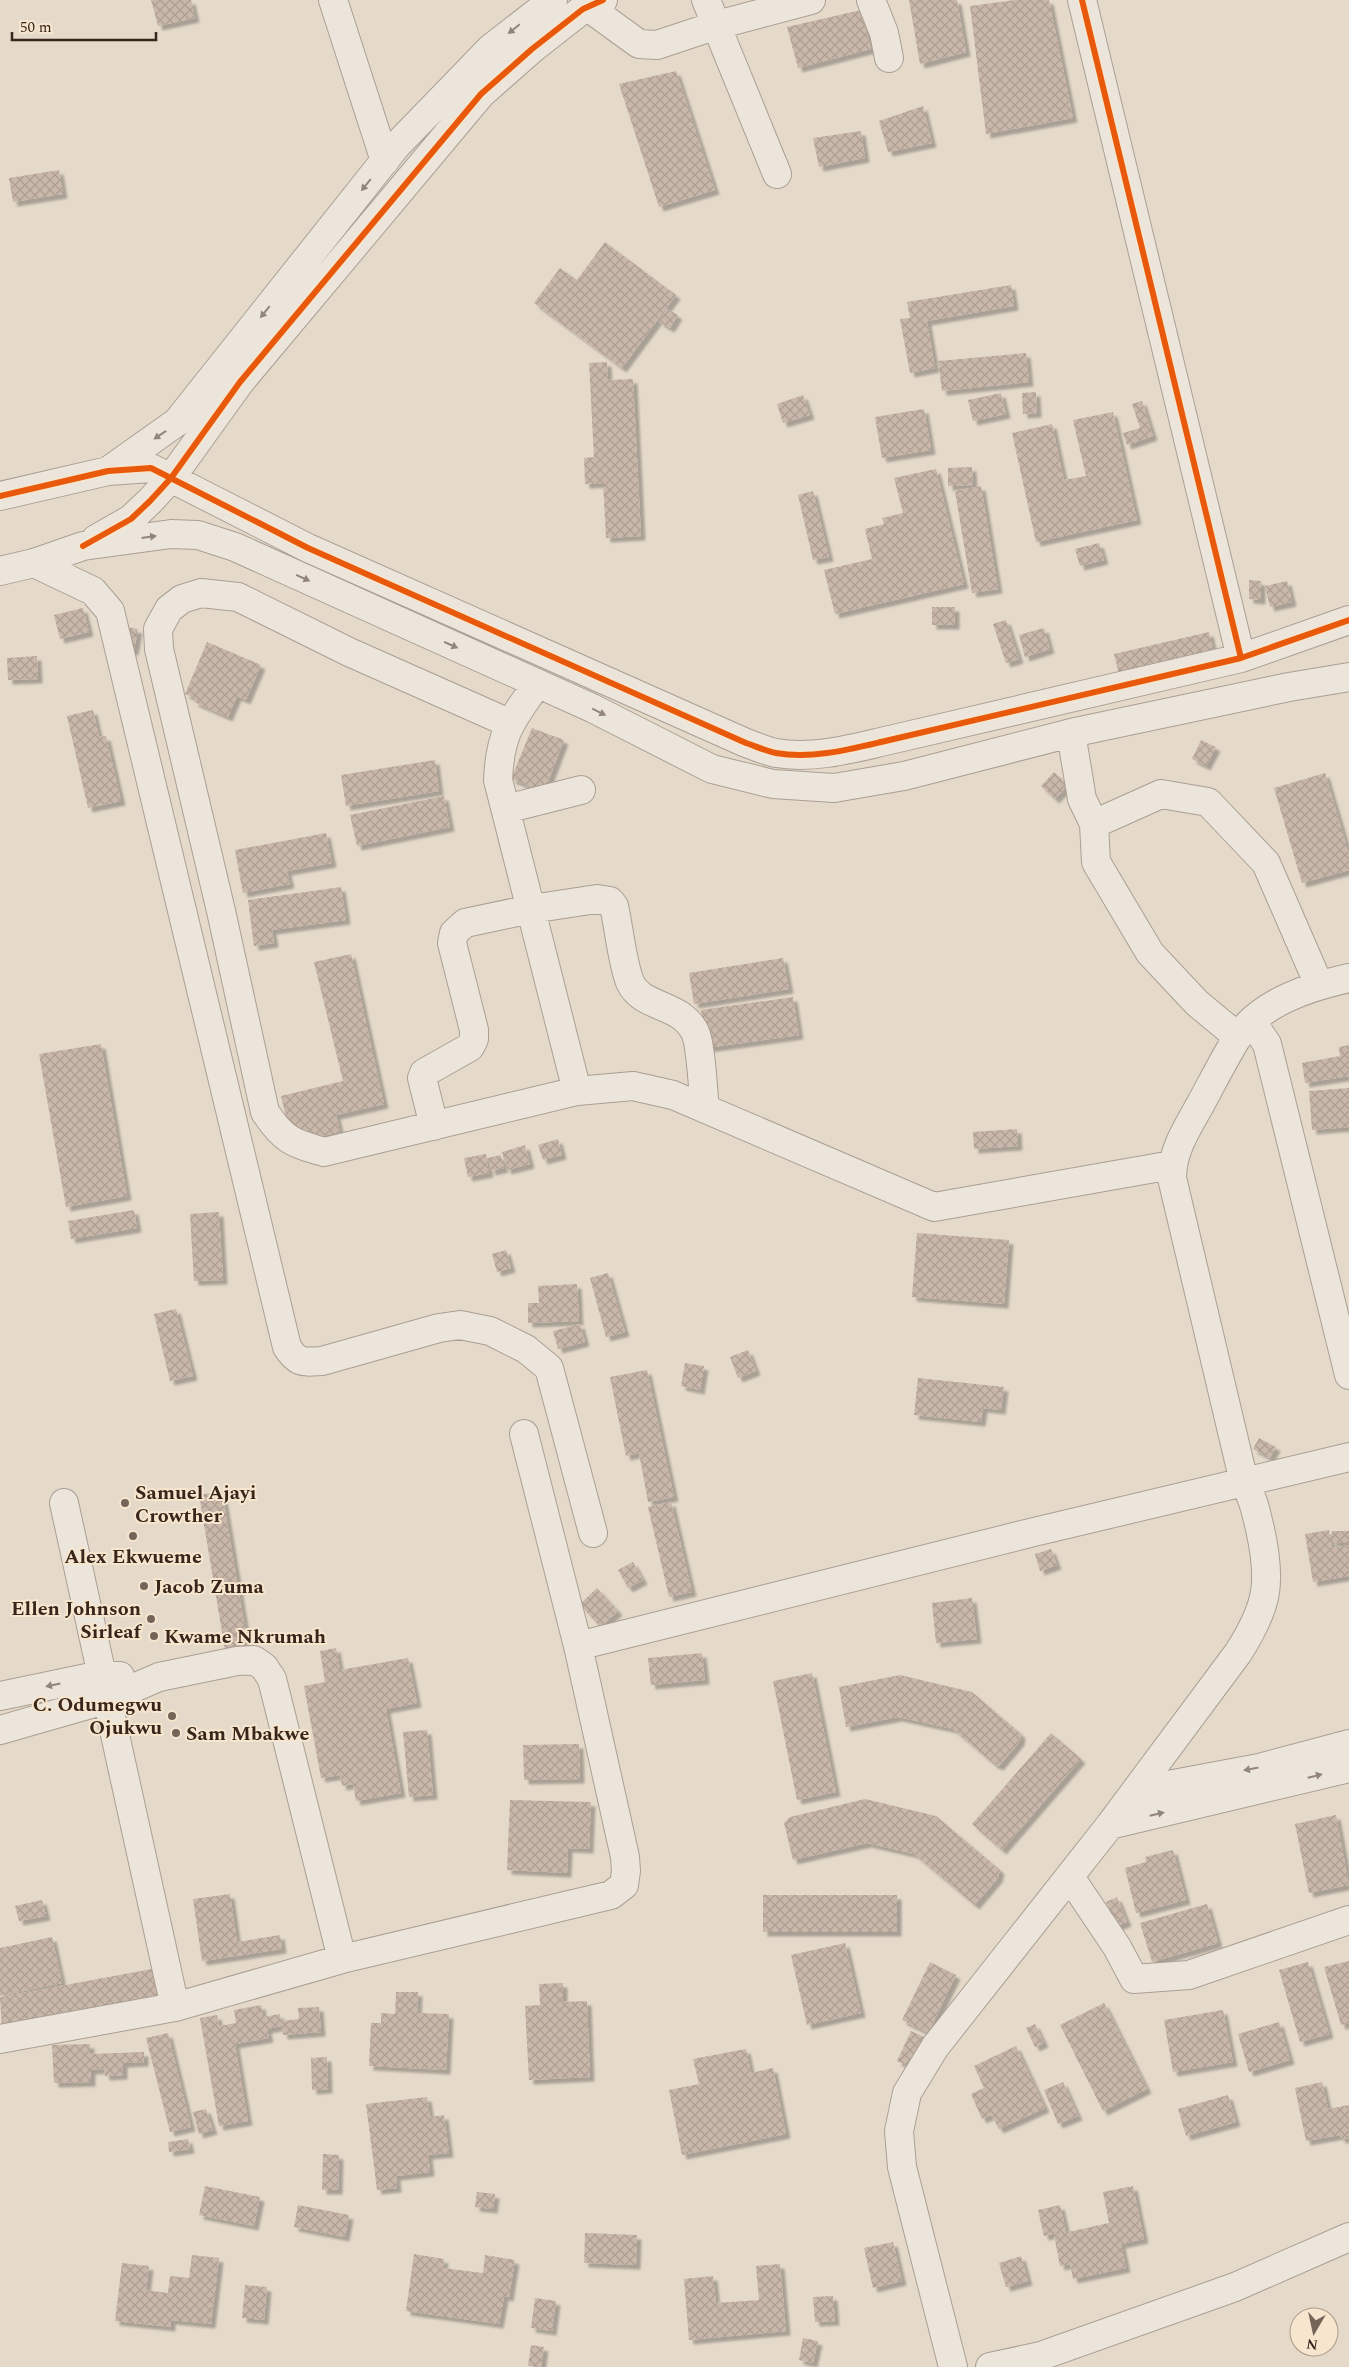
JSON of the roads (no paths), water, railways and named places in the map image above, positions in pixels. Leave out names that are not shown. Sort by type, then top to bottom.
[{"type":"street","points":[[333,0],[385,161]]},
{"type":"street","points":[[108,471],[177,422],[385,161],[491,48],[553,0]]},
{"type":"street","points":[[706,0],[777,174]]},
{"type":"street","points":[[0,571],[34,564],[84,546],[131,519],[150,501],[171,478],[240,382],[481,94],[532,49],[596,3],[640,44],[657,45],[717,25],[811,0]]},
{"type":"street","points":[[871,0],[884,32],[889,58]]},
{"type":"street","points":[[1082,0],[1241,658]]},
{"type":"street","points":[[0,496],[108,471],[151,468],[308,548],[746,743],[775,753],[838,752],[1241,658],[1349,620]]},
{"type":"street","points":[[84,546],[171,534],[198,535],[235,547],[537,684],[712,768],[773,784],[834,788],[904,776],[1071,733],[1289,687],[1349,677]]},
{"type":"street","points":[[34,564],[93,592],[110,611],[287,1348],[294,1359],[303,1362],[322,1361],[439,1328],[460,1325],[490,1331],[526,1349],[549,1368],[593,1533]]},
{"type":"street","points":[[509,723],[349,652],[238,597],[201,593],[182,599],[169,609],[158,629],[159,649],[221,912],[265,1112],[278,1132],[295,1143],[324,1152],[577,1092],[633,1086],[673,1095],[934,1207],[1172,1165]]},
{"type":"street","points":[[537,684],[509,723],[498,780],[577,1092]]},
{"type":"street","points":[[1071,733],[1082,799],[1094,824],[1096,862],[1150,953],[1197,1004],[1245,1029],[1267,1044],[1349,1375]]},
{"type":"street","points":[[803,786],[806,754]]},
{"type":"street","points":[[506,809],[581,790]]},
{"type":"street","points":[[1094,824],[1161,794],[1208,802],[1266,863],[1319,985]]},
{"type":"street","points":[[434,1126],[422,1078],[424,1073],[470,1047],[474,1039],[474,1030],[452,943],[454,933],[464,923],[531,909],[596,899],[610,901],[614,906],[631,982],[644,999],[679,1013],[690,1023],[696,1034],[705,1108]]},
{"type":"street","points":[[952,2367],[902,2167],[899,2131],[907,2092],[935,2047],[1136,1791],[1238,1653],[1254,1628],[1265,1596],[1267,1563],[1251,1495],[1244,1482],[1172,1178],[1172,1165],[1180,1142],[1245,1029],[1279,1002],[1319,985],[1349,978]]},
{"type":"street","points":[[0,2039],[175,2007],[342,1959],[611,1895],[624,1885],[625,1857],[578,1646],[524,1434]]},
{"type":"street","points":[[578,1646],[1349,1457]]},
{"type":"street","points":[[64,1504],[175,2007]]},
{"type":"street","points":[[0,1696],[104,1687],[237,1661],[254,1660],[264,1667],[272,1679],[342,1959]]},
{"type":"street","points":[[0,1730],[104,1687]]},
{"type":"street","points":[[1136,1791],[1259,1768],[1349,1744]]},
{"type":"street","points":[[1110,1825],[1349,1768]]},
{"type":"street","points":[[1070,1877],[1117,1947],[1134,1979],[1189,1976],[1349,1920]]},
{"type":"street","points":[[990,2367],[1041,2356],[1236,2287],[1349,2237]]},
{"type":"place","name":"Samuel Ajayi Crowther","points":[[125,1503]]},
{"type":"place","name":"Alex Ekwueme","points":[[133,1536]]},
{"type":"place","name":"Jacob Zuma","points":[[144,1586]]},
{"type":"place","name":"Ellen Johnson Sirleaf","points":[[151,1619]]},
{"type":"place","name":"Kwame Nkrumah","points":[[154,1636]]},
{"type":"place","name":"C. Odumegwu Ojukwu","points":[[172,1716]]},
{"type":"place","name":"Sam Mbakwe","points":[[176,1733]]}]
